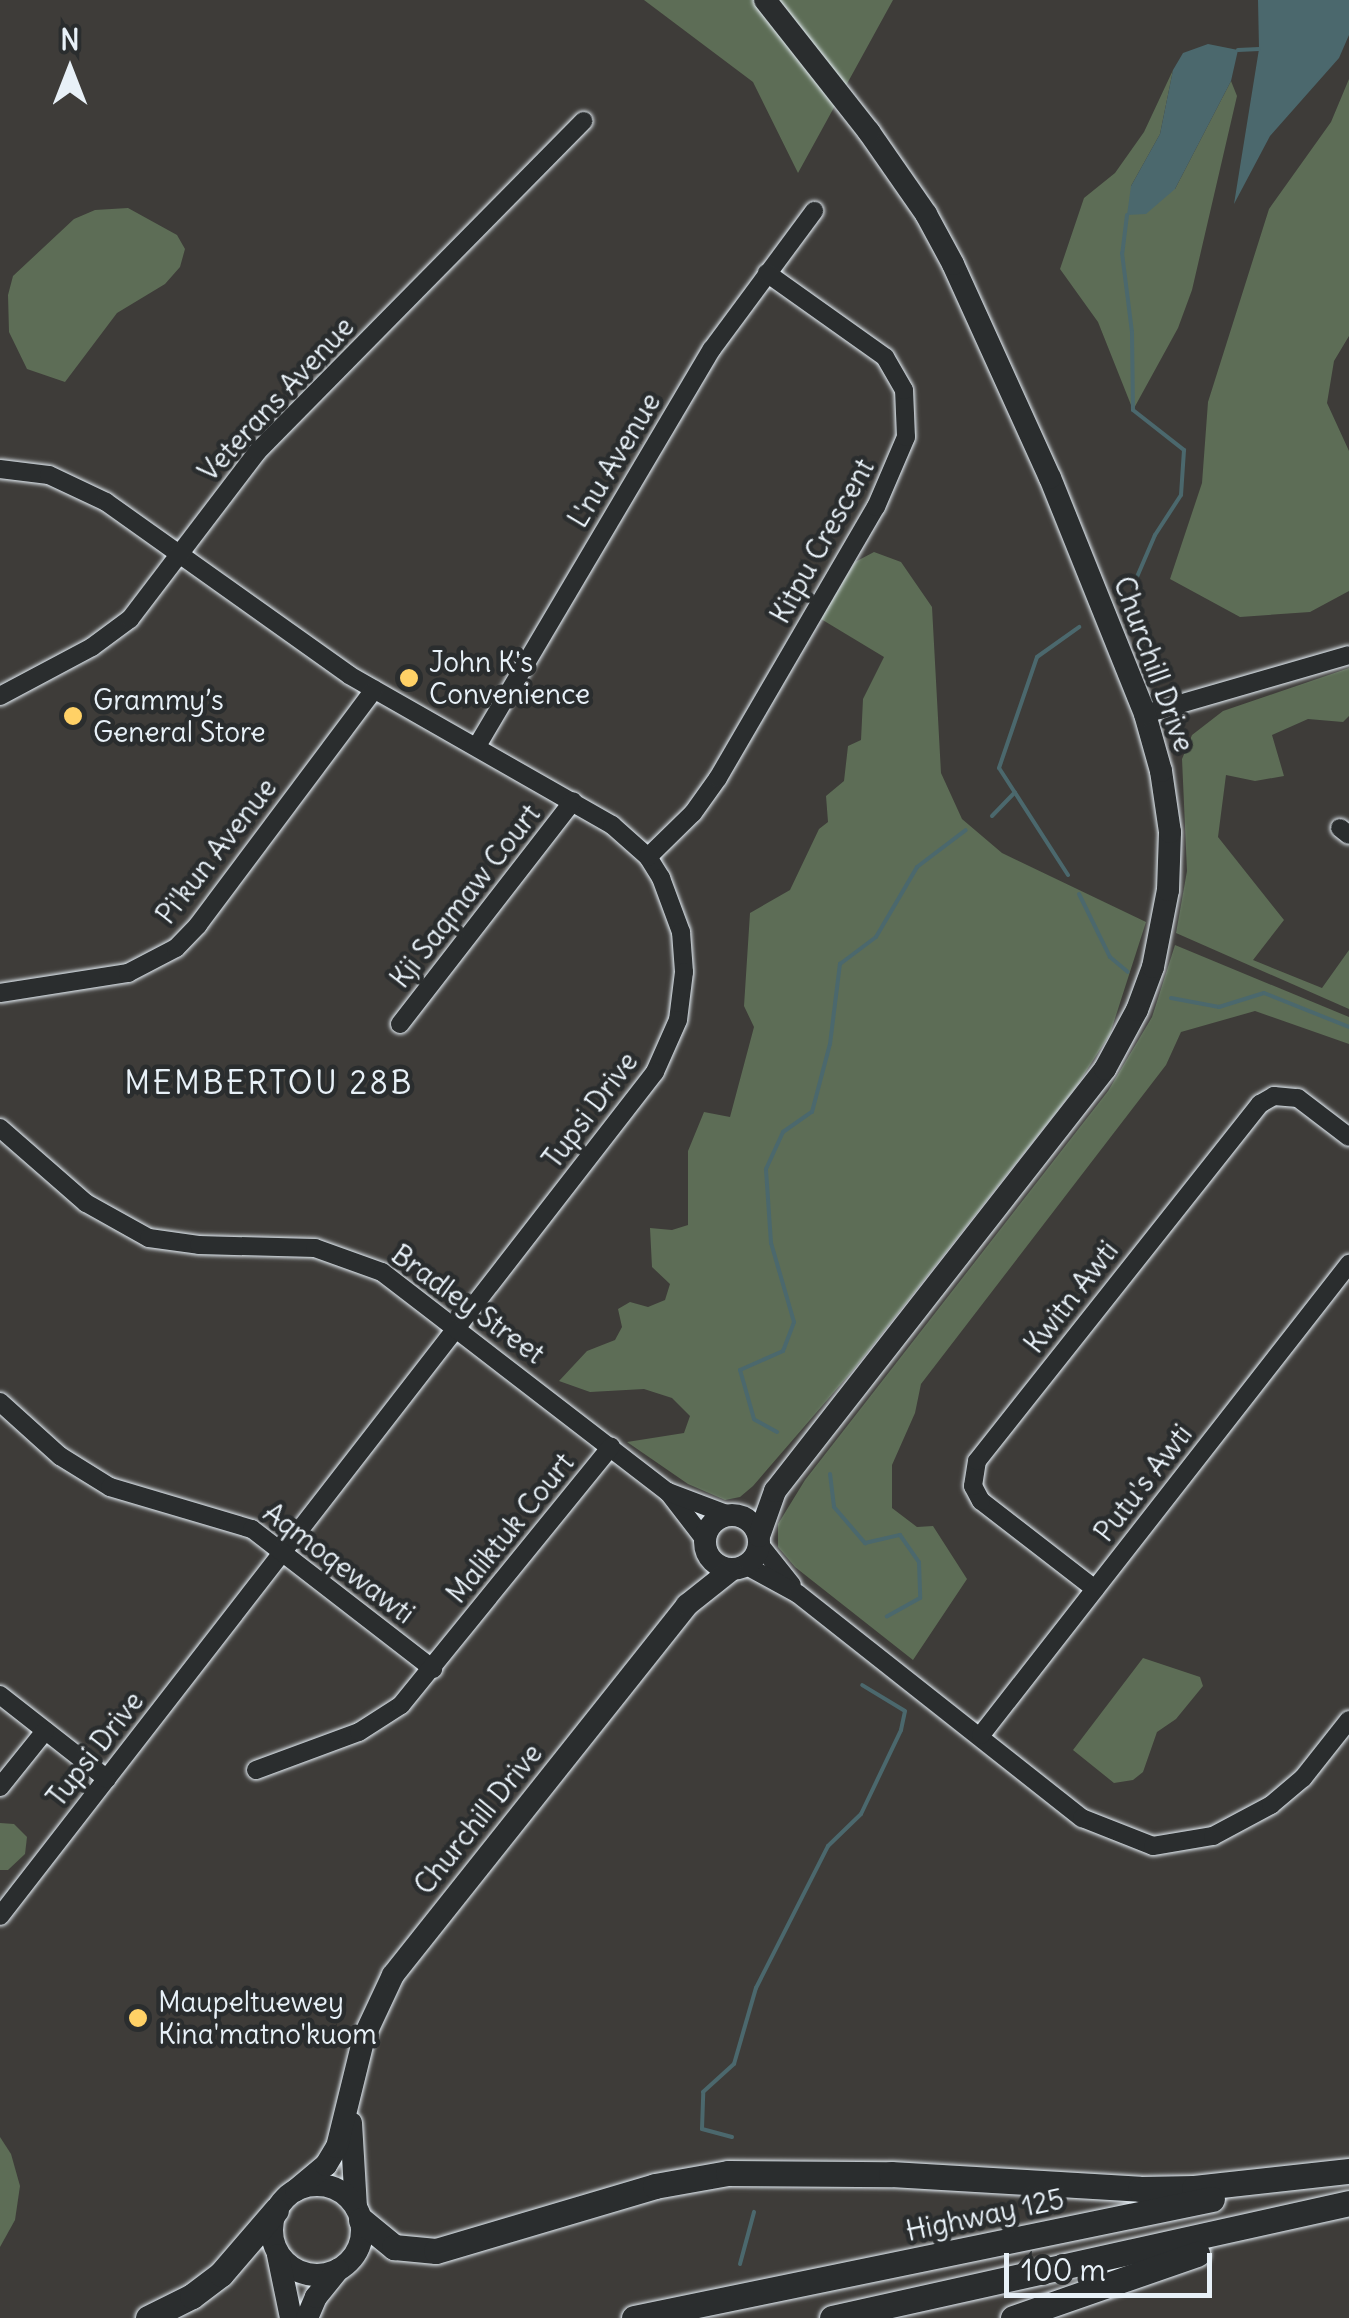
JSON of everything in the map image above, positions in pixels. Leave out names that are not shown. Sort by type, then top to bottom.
[{"type":"highway","points":[[358,2213],[394,2246],[436,2251],[655,2186],[728,2172],[891,2174],[1140,2189],[1194,2188],[1349,2171]]},
{"type":"highway","name":"Highway 125","points":[[634,2318],[1349,2171]]},
{"type":"highway","points":[[832,2318],[1349,2203]]},
{"type":"highway","points":[[1014,2318],[1349,2203]]},
{"type":"highway","points":[[148,2318],[192,2296],[221,2274],[276,2210]]},
{"type":"main road","name":"Churchill Drive","points":[[760,1540],[775,1491],[1085,1098],[1137,1010],[1163,930],[1170,859],[1167,798],[1144,714],[1050,478],[945,248],[870,132],[765,0]]},
{"type":"main road","name":"Churchill Drive","points":[[731,1515],[775,1491]]},
{"type":"main road","points":[[731,1515],[750,1521],[760,1540],[739,1568],[707,1549],[712,1523],[731,1515]]},
{"type":"main road","name":"Churchill Drive","points":[[687,1606],[707,1549]]},
{"type":"main road","name":"Churchill Drive","points":[[296,2190],[333,2156],[367,2026],[393,1975],[687,1606],[739,1568]]},
{"type":"main road","name":"Churchill Drive","points":[[352,2090],[358,2213]]},
{"type":"main road","points":[[291,2318],[272,2238],[276,2210],[296,2190],[327,2186],[358,2213],[360,2244],[316,2297],[307,2318]]},
{"type":"main road","points":[[276,2252],[297,2271],[312,2275],[338,2270]]},
{"type":"street","name":"Veterans Avenue","points":[[0,696],[123,626],[267,441],[583,120]]},
{"type":"street","name":"L'nu Avenue","points":[[476,746],[712,350],[814,211]]},
{"type":"street","name":"Kitpu Crescent","points":[[648,857],[692,813],[718,778],[876,507],[906,437],[904,390],[885,358],[767,273]]},
{"type":"street","name":"Tupsi Drive","points":[[0,469],[67,481],[106,502],[374,690],[573,801],[626,836],[648,857],[670,899],[684,948],[684,989],[672,1037],[637,1097],[0,1916]]},
{"type":"street","points":[[1144,714],[1349,655]]},
{"type":"street","name":"Pi'kun Avenue","points":[[0,992],[128,973],[169,953],[198,925],[374,690]]},
{"type":"street","name":"Kji Saqmaw Court","points":[[400,1024],[573,801]]},
{"type":"street","name":"Kwitn Awti","points":[[1095,1589],[980,1501],[973,1486],[978,1461],[1260,1104],[1274,1096],[1298,1098],[1349,1137]]},
{"type":"street","name":"Bradley Street","points":[[0,1128],[86,1202],[126,1229],[174,1243],[292,1246],[342,1254],[382,1272],[668,1492],[707,1549]]},
{"type":"street","name":"Putu's Awti","points":[[980,1735],[1349,1264]]},
{"type":"street","name":"Aqmoqewawti","points":[[0,1402],[49,1448],[96,1480],[140,1499],[237,1522],[284,1552],[433,1669]]},
{"type":"street","name":"Maliktuk Court","points":[[256,1770],[373,1726],[401,1706],[611,1447]]},
{"type":"street","name":"Bradley Street","points":[[668,1492],[731,1515]]},
{"type":"street","points":[[760,1540],[798,1594]]},
{"type":"street","points":[[739,1568],[798,1594],[1082,1818],[1154,1846],[1213,1836],[1271,1805],[1303,1778],[1349,1720]]},
{"type":"street","points":[[0,1695],[107,1779]]},
{"type":"street","points":[[0,1787],[46,1731]]},
{"type":"green space","points":[[644,0],[893,0],[798,173],[753,82]]},
{"type":"green space","points":[[1173,70],[1160,134],[1131,186],[1175,189],[1231,81],[1237,96],[1192,290],[1178,328],[1133,410],[1098,322],[1060,269],[1084,198],[1115,173],[1144,132]]},
{"type":"green space","points":[[1349,79],[1349,336],[1334,361],[1327,403],[1349,451],[1349,591],[1310,612],[1240,617],[1170,579],[1202,483],[1208,402],[1269,209],[1331,122]]},
{"type":"green space","points":[[128,208],[177,235],[185,249],[180,267],[165,284],[117,313],[65,382],[27,369],[9,332],[8,295],[13,276],[74,219],[95,210]]},
{"type":"green space","points":[[874,552],[901,562],[932,607],[941,773],[962,819],[1002,853],[1146,922],[1110,1034],[1078,1084],[854,1369],[753,1486],[740,1497],[725,1500],[688,1484],[627,1442],[684,1433],[690,1416],[672,1398],[644,1389],[590,1392],[559,1381],[587,1351],[615,1340],[622,1327],[618,1309],[630,1302],[648,1307],[665,1300],[670,1284],[652,1267],[650,1228],[672,1230],[688,1225],[688,1151],[704,1112],[730,1117],[754,1027],[744,1006],[750,913],[790,890],[819,829],[828,822],[826,796],[844,781],[848,746],[861,740],[863,699],[884,657],[821,619],[855,562]]},
{"type":"green space","points":[[1349,668],[1349,716],[1343,722],[1308,719],[1272,735],[1284,776],[1255,781],[1226,775],[1218,837],[1284,920],[1253,960],[1322,988],[1349,950],[1349,1009],[1176,933],[1187,871],[1182,759],[1192,735],[1223,711]]},
{"type":"green space","points":[[1175,945],[1349,1017],[1349,1044],[1255,1011],[1181,1032],[1166,1065],[921,1384],[915,1413],[892,1465],[892,1508],[917,1527],[933,1526],[967,1579],[913,1660],[795,1567],[778,1547],[778,1524],[805,1480],[1108,1091],[1152,1017]]},
{"type":"green space","points":[[1143,1658],[1200,1677],[1203,1686],[1176,1719],[1157,1732],[1143,1772],[1133,1780],[1114,1783],[1073,1750]]},
{"type":"green space","points":[[0,1823],[14,1824],[27,1837],[25,1854],[8,1870],[0,1870]]},
{"type":"green space","points":[[0,2137],[11,2154],[20,2186],[15,2220],[0,2247]]},
{"type":"water","points":[[1258,0],[1349,0],[1349,35],[1339,58],[1270,136],[1234,204],[1259,49]]},
{"type":"water","points":[[1208,44],[1238,50],[1231,81],[1175,189],[1146,214],[1127,215],[1131,186],[1160,134],[1173,70],[1183,53]]},
{"type":"waterway","points":[[1238,50],[1259,49]]},
{"type":"waterway","points":[[1127,215],[1122,253],[1132,332],[1133,410],[1184,450],[1181,495],[1155,535],[1133,586]]},
{"type":"waterway","points":[[1068,875],[999,768],[1037,657],[1079,627]]},
{"type":"waterway","points":[[992,816],[1015,792]]},
{"type":"waterway","points":[[777,1432],[754,1419],[740,1370],[783,1351],[794,1322],[771,1243],[766,1169],[783,1132],[812,1112],[830,1044],[840,964],[876,937],[917,867],[966,830]]},
{"type":"waterway","points":[[1079,894],[1110,957],[1128,972]]},
{"type":"waterway","points":[[1171,998],[1219,1007],[1264,993],[1349,1027]]},
{"type":"waterway","points":[[830,1474],[834,1507],[865,1543],[900,1535],[919,1562],[920,1598],[887,1616]]},
{"type":"waterway","points":[[732,2137],[702,2129],[703,2092],[734,2064],[756,1988],[828,1846],[861,1814],[901,1730],[905,1711],[862,1685]]},
{"type":"waterway","points":[[740,2264],[754,2212]]},
{"type":"place","name":"John K's Convenience","points":[[409,678]]},
{"type":"place","name":"Grammy’s General Store","points":[[73,716]]},
{"type":"place","name":"Maupeltuewey Kina'matno'kuom","points":[[138,2018]]},
{"type":"district","name":"MEMBERTOU 28B","points":[[269,1083]]}]
